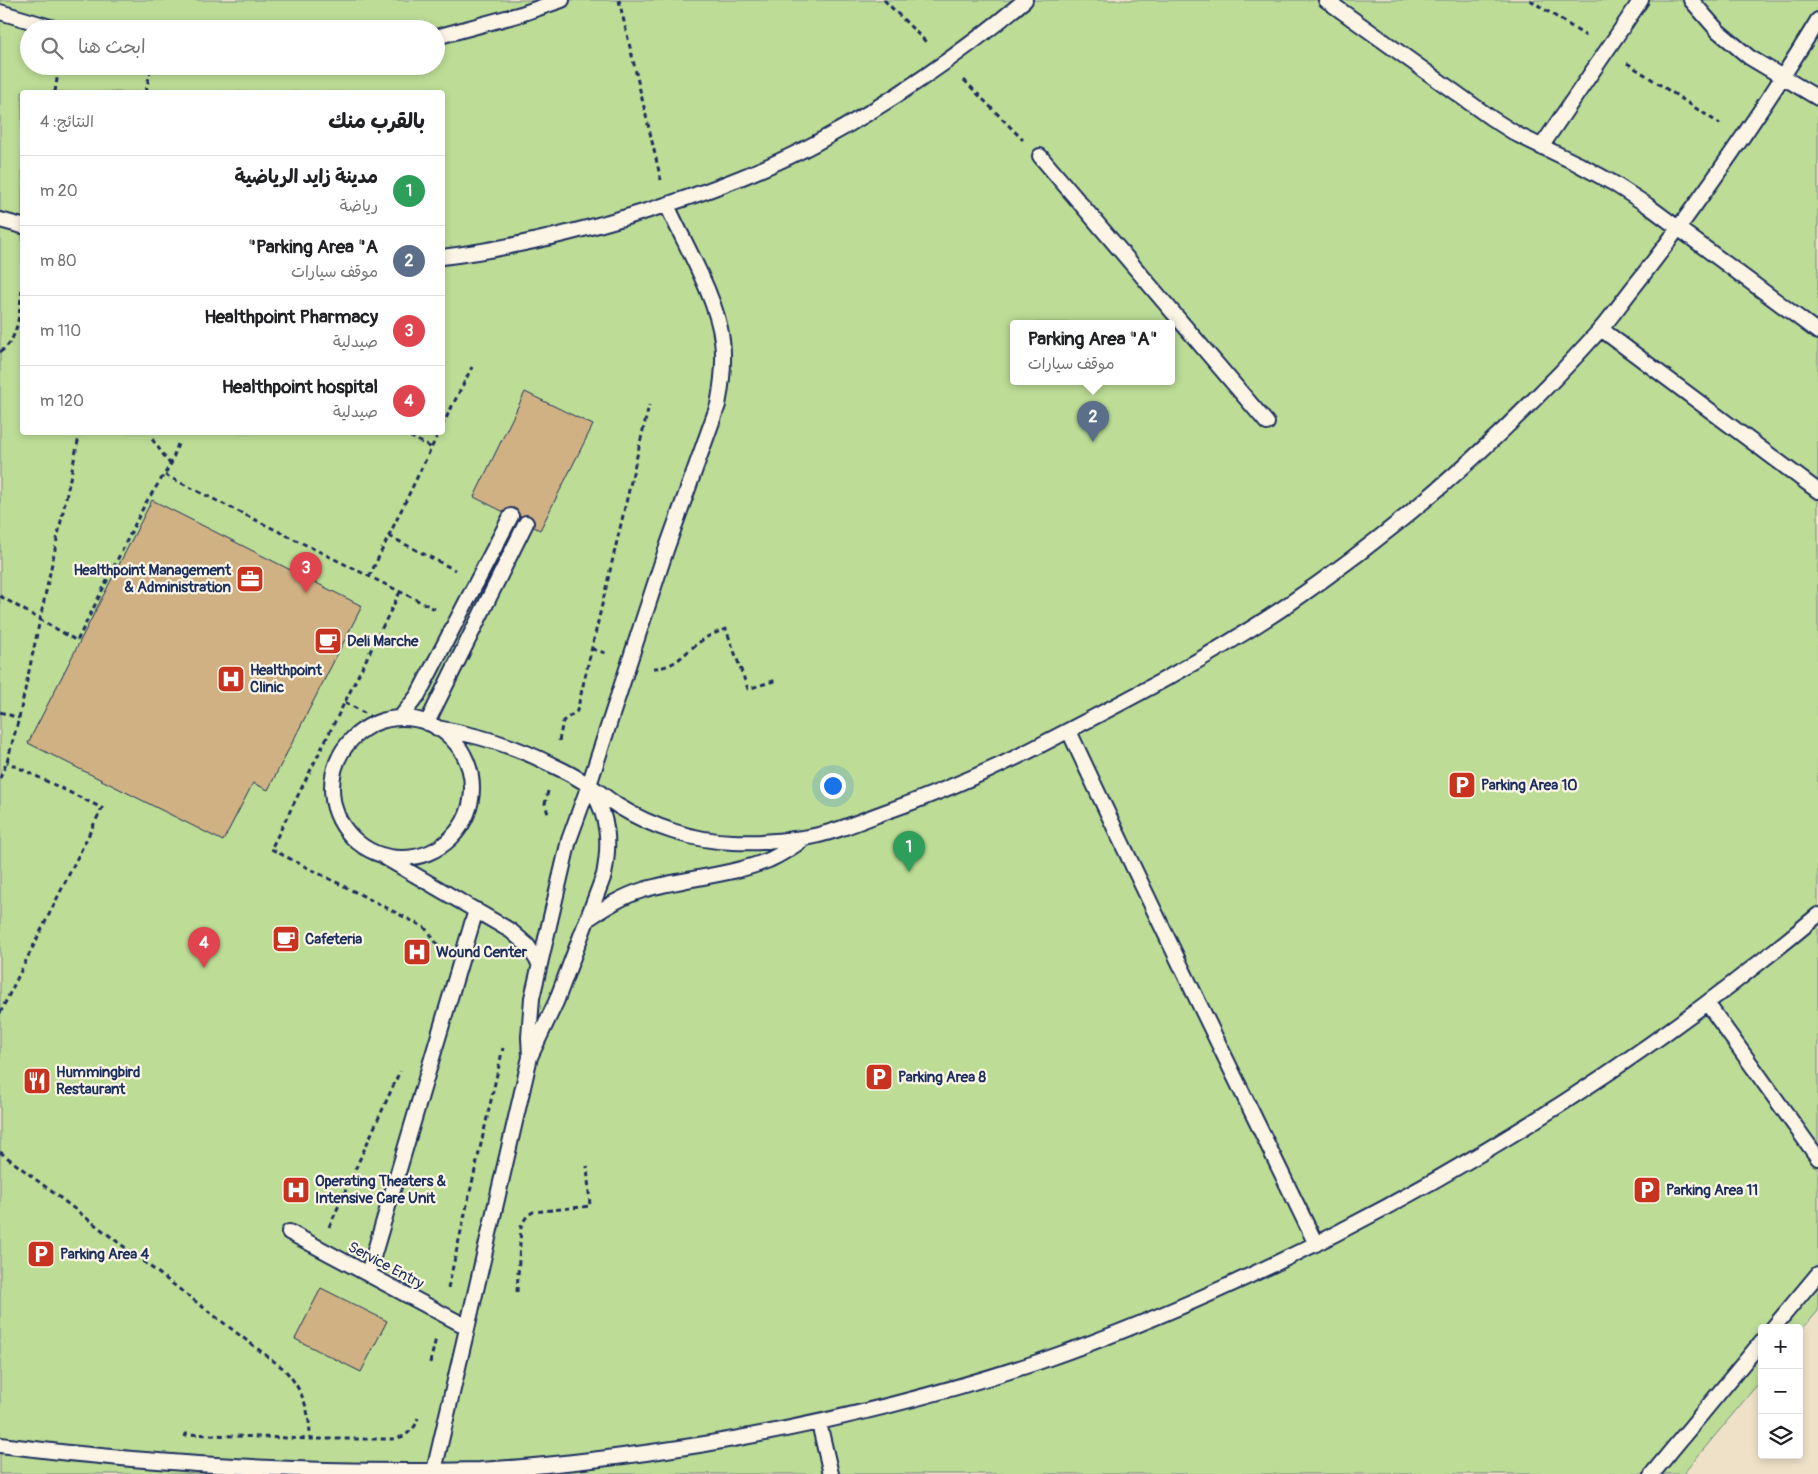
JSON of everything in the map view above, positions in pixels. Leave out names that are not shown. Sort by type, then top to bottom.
[{"type":"lane","points":[[445,35],[521,14],[562,0]]},
{"type":"lane","points":[[445,257],[488,252],[578,232],[667,205],[742,178],[816,143],[886,103],[931,72],[1025,0]]},
{"type":"lane","points":[[1326,0],[1491,118],[1541,147],[1613,183],[1647,205],[1678,230],[1818,332]]},
{"type":"lane","points":[[1541,147],[1641,0]]},
{"type":"lane","points":[[1691,0],[1718,31],[1749,57],[1818,98]]},
{"type":"lane","points":[[0,12],[27,20]]},
{"type":"lane","points":[[539,963],[519,937],[358,842],[344,827],[335,808],[332,787],[335,765],[345,746],[360,732],[379,721],[400,718],[414,719],[500,742],[554,766],[589,785],[620,807],[647,821],[675,832],[705,839],[735,842],[806,838],[860,822],[966,781],[1018,757],[1144,692],[1216,650],[1287,605],[1355,556],[1421,504],[1484,448],[1544,390],[1601,329],[1678,230],[1784,78],[1818,20]]},
{"type":"lane","points":[[1040,156],[1267,423]]},
{"type":"lane","points":[[530,1057],[529,1037],[532,998],[569,840],[589,785],[666,550],[718,405],[722,384],[724,362],[718,318],[711,298],[667,205]]},
{"type":"lane","points":[[0,220],[20,225]]},
{"type":"lane","points":[[1601,329],[1818,491]]},
{"type":"lane","points":[[400,718],[418,695],[511,516]]},
{"type":"lane","points":[[432,725],[526,523]]},
{"type":"lane","points":[[377,853],[397,858],[418,856],[437,848],[454,835],[465,818],[471,798],[472,777],[465,758],[454,741],[432,725]]},
{"type":"lane","points":[[1069,731],[1140,884],[1316,1244]]},
{"type":"lane","points":[[434,1471],[530,1057],[556,1002],[604,875],[608,841],[606,823],[602,806],[589,785]]},
{"type":"lane","points":[[588,918],[614,902],[641,891],[750,866],[782,853],[806,838]]},
{"type":"lane","points":[[368,1274],[476,910]]},
{"type":"lane","points":[[0,1445],[91,1456],[310,1472],[482,1470],[568,1463],[654,1452],[739,1438],[819,1422],[968,1384],[1049,1358],[1180,1307],[1249,1277],[1392,1204],[1517,1133],[1645,1048],[1770,955],[1818,915]]},
{"type":"lane","points":[[1707,1003],[1818,1158]]},
{"type":"lane","name":"Service Entry","points":[[289,1232],[468,1327]]},
{"type":"lane","points":[[1776,1324],[1818,1274]]},
{"type":"lane","points":[[1652,1474],[1758,1347]]},
{"type":"lane","points":[[819,1422],[831,1474]]},
{"type":"path","points":[[619,0],[667,205]]},
{"type":"path","points":[[1530,0],[1742,138]]},
{"type":"path","points":[[54,90],[57,75]]},
{"type":"path","points":[[146,90],[149,75]]},
{"type":"path","points":[[0,352],[9,344],[14,336],[20,301]]},
{"type":"path","points":[[445,420],[472,366]]},
{"type":"path","points":[[550,819],[545,804],[563,721],[577,711],[649,405]]},
{"type":"path","points":[[0,778],[19,718],[79,435]]},
{"type":"path","points":[[408,435],[432,448]]},
{"type":"path","points":[[369,577],[438,435]]},
{"type":"path","points":[[152,439],[171,464]]},
{"type":"path","points":[[0,596],[77,641],[145,504],[171,464],[179,441]]},
{"type":"path","points":[[165,475],[435,609],[439,601]]},
{"type":"path","points":[[389,536],[455,569],[451,577]]},
{"type":"path","points":[[400,592],[271,849],[424,927],[437,943],[441,952]]},
{"type":"path","points":[[592,649],[654,668],[675,662],[710,635],[726,629],[748,689],[777,680]]},
{"type":"path","points":[[345,702],[379,721]]},
{"type":"path","points":[[0,712],[19,718]]},
{"type":"path","points":[[0,1013],[102,808],[6,762]]},
{"type":"path","points":[[428,1372],[503,1047]]},
{"type":"path","points":[[320,1248],[404,1062]]},
{"type":"path","points":[[0,1152],[284,1369],[302,1394],[310,1424],[310,1472]]},
{"type":"path","points":[[517,1292],[522,1227],[527,1215],[533,1212],[590,1206],[587,1166]]},
{"type":"path","points":[[184,1464],[186,1434],[310,1439],[399,1438],[405,1436],[415,1426],[420,1410]]},
{"type":"green space","points":[[0,0],[1818,0],[1818,1311],[1803,1328],[1803,1324],[1758,1324],[1758,1384],[1683,1474],[0,1474]]},
{"type":"building","points":[[525,392],[593,425],[540,530],[474,497]]},
{"type":"building","points":[[152,500],[362,606],[268,790],[253,783],[223,841],[28,743]]},
{"type":"building","points":[[321,1288],[387,1321],[361,1372],[295,1339]]},
{"type":"place","name":"Parking Area \"A\"","points":[[1093,442]]},
{"type":"place","name":"Healthpoint Management & Administration","points":[[250,579]]},
{"type":"place","name":"Healthpoint Pharmacy","points":[[306,593]]},
{"type":"place","name":"Deli Marche","points":[[328,641]]},
{"type":"place","name":"Healthpoint Clinic","points":[[231,679]]},
{"type":"place","name":"Parking Area 10","points":[[1462,785]]},
{"type":"place","name":"مدينة زايد الرياضية","points":[[909,872]]},
{"type":"place","name":"Cafeteria","points":[[286,939]]},
{"type":"place","name":"Wound Center","points":[[417,952]]},
{"type":"place","name":"Healthpoint hospital","points":[[204,968]]},
{"type":"place","name":"Parking Area 8","points":[[879,1077]]},
{"type":"place","name":"Hummingbird Restaurant","points":[[37,1081]]},
{"type":"place","name":"Operating Theaters & Intensive Care Unit","points":[[296,1190]]},
{"type":"place","name":"Parking Area 11","points":[[1647,1190]]},
{"type":"place","name":"Parking Area 4","points":[[41,1254]]}]
